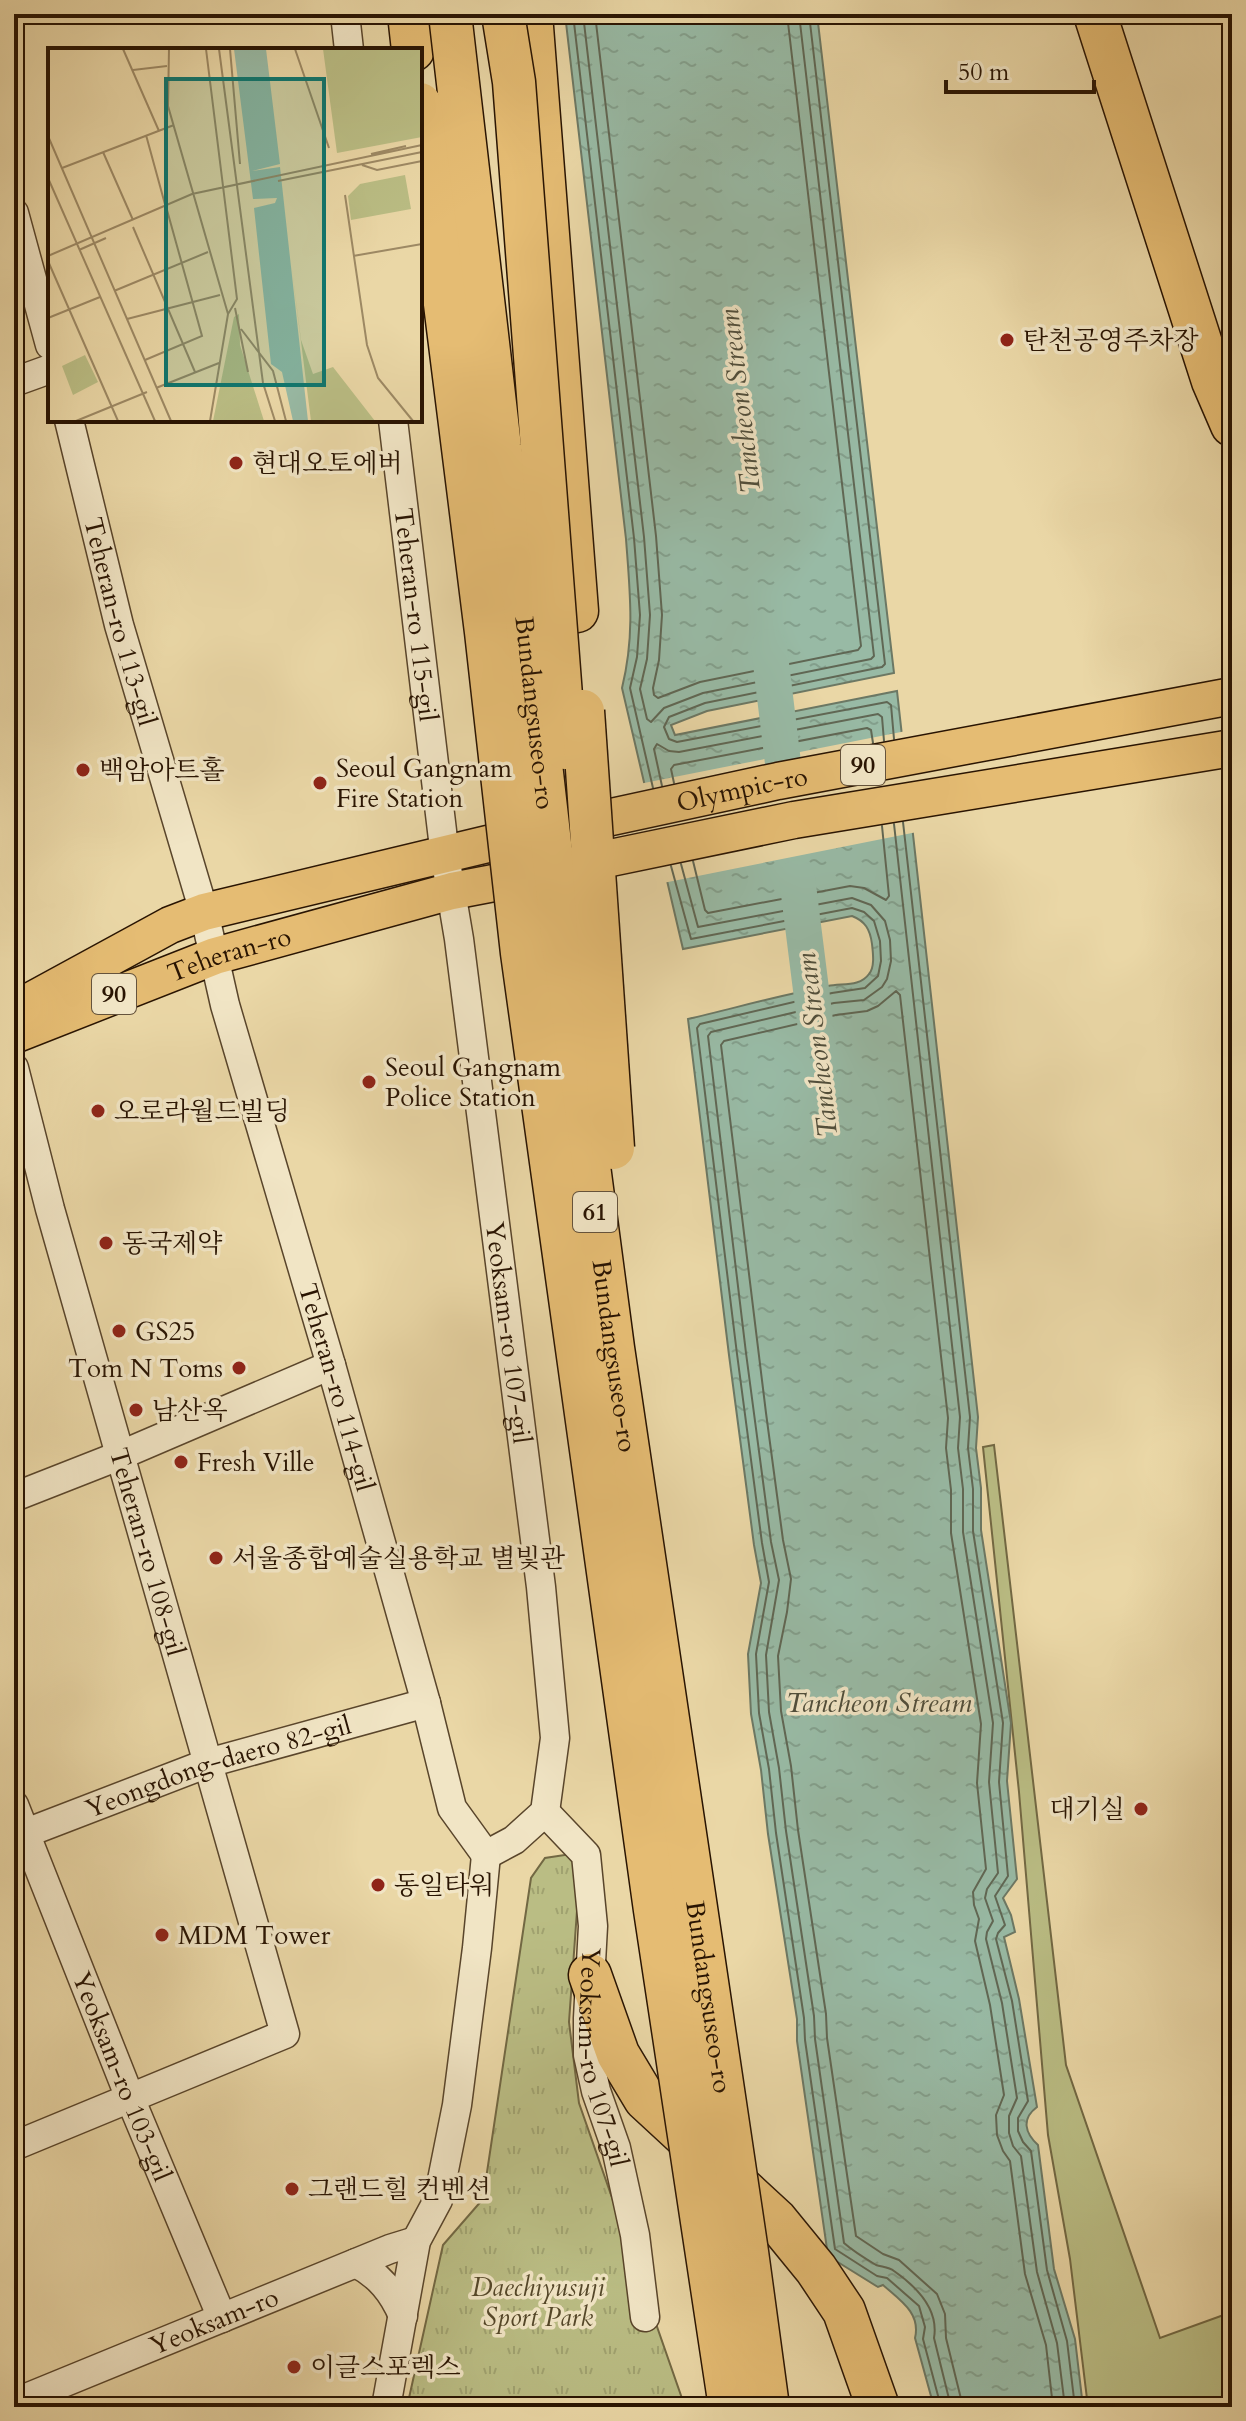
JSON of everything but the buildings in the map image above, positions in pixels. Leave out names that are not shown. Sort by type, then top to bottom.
[{"type":"highway","points":[[409,14],[413,48]]},
{"type":"highway","name":"Bundangsuseo-ro","points":[[450,14],[573,1045],[613,1348],[768,2407]]},
{"type":"highway","points":[[503,14],[514,82],[555,605],[571,843],[573,1045]]},
{"type":"highway","points":[[531,14],[576,602],[620,1243],[613,1348]]},
{"type":"highway","points":[[1095,14],[1213,381],[1232,425]]},
{"type":"highway","name":"Bundangsuseo-ro","points":[[422,120],[484,616],[522,953],[655,1910],[730,2407]]},
{"type":"highway","points":[[590,1975],[618,2054],[645,2099],[776,2220],[816,2269],[844,2311],[878,2407]]},
{"type":"main road","name":"Olympic-ro","points":[[445,856],[496,842],[778,781],[1232,696]]},
{"type":"main road","name":"Olympic-ro","points":[[452,891],[794,820],[1232,748]]},
{"type":"main road","name":"Teheran-ro","points":[[14,1010],[170,925],[204,912],[445,856]]},
{"type":"main road","name":"Teheran-ro","points":[[14,1035],[184,966],[452,891]]},
{"type":"street","points":[[345,14],[349,48]]},
{"type":"street","points":[[14,213],[48,338]]},
{"type":"street","points":[[14,382],[48,370]]},
{"type":"street","name":"Teheran-ro 113-gil","points":[[69,422],[119,625],[204,912]]},
{"type":"street","name":"Teheran-ro 115-gil","points":[[393,422],[445,856]]},
{"type":"street","name":"Yeoksam-ro 107-gil","points":[[445,856],[541,1587],[555,1738],[545,1812],[586,1855],[593,1926],[588,2055],[596,2091],[616,2148],[635,2235],[645,2317]]},
{"type":"street","name":"Teheran-ro 114-gil","points":[[204,912],[225,1005],[331,1365],[426,1703],[452,1808],[486,1855]]},
{"type":"street","name":"Teheran-ro 108-gil","points":[[14,1068],[50,1209],[285,2034],[130,2098]]},
{"type":"street","points":[[14,1497],[331,1365]]},
{"type":"street","name":"Yeongdong-daero 82-gil","points":[[20,1835],[208,1763],[426,1703]]},
{"type":"street","name":"Yeoksam-ro 103-gil","points":[[14,1805],[20,1835],[222,2318]]},
{"type":"street","points":[[386,2407],[416,2241],[438,2200],[457,2105],[486,1855],[514,1840],[545,1812]]},
{"type":"street","points":[[14,2146],[130,2098]]},
{"type":"street","name":"Yeoksam-ro","points":[[14,2403],[416,2241]]},
{"type":"street","points":[[356,2263],[376,2275],[390,2290],[403,2316]]},
{"type":"green space","points":[[994,1445],[1066,2065],[1160,2338],[1232,2312],[1232,2407],[1088,2407],[1070,2259],[1048,2135],[1019,1792],[983,1447]]},
{"type":"green space","name":"Daechiyusuji Sport Park","points":[[571,1854],[580,1869],[569,2022],[579,2103],[685,2407],[407,2407],[443,2245],[483,2199],[531,1878],[545,1858]]},
{"type":"water","name":"Tancheon Stream","points":[[565,14],[817,14],[894,673],[707,711],[671,725],[675,735],[897,691],[978,1417],[976,1448],[981,1488],[981,1530],[1011,1723],[1007,1781],[1017,1879],[1003,1898],[1015,1932],[1004,1937],[1019,1999],[1037,2107],[1029,2116],[1027,2126],[1030,2136],[1038,2145],[1054,2269],[1075,2339],[1083,2407],[934,2407],[915,2338],[915,2321],[908,2308],[883,2285],[878,2287],[828,2256],[797,2041],[797,2019],[751,1714],[748,1654],[761,1583],[729,1355],[688,1019],[793,993],[861,981],[872,968],[872,944],[866,926],[852,916],[683,949],[622,688],[630,632],[626,539]]},
{"type":"pier","points":[[906,731],[917,832],[663,883],[639,784]]},
{"type":"waterway","name":"Tancheon Stream","points":[[769,647],[783,763]]},
{"type":"waterway","name":"Tancheon Stream","points":[[797,878],[817,1037]]},
{"type":"place","name":"탄천공영주차장","points":[[1007,340]]},
{"type":"place","name":"현대오토에버","points":[[236,463]]},
{"type":"place","name":"백암아트홀","points":[[83,770]]},
{"type":"place","name":"Seoul Gangnam Fire Station","points":[[320,783]]},
{"type":"place","name":"Seoul Gangnam Police Station","points":[[369,1082]]},
{"type":"place","name":"오로라월드빌딩","points":[[98,1111]]},
{"type":"place","name":"동국제약","points":[[106,1243]]},
{"type":"place","name":"GS25","points":[[119,1331]]},
{"type":"place","name":"Tom N Toms","points":[[239,1368]]},
{"type":"place","name":"남산옥","points":[[136,1410]]},
{"type":"place","name":"Fresh Ville","points":[[181,1462]]},
{"type":"place","name":"서울종합예술실용학교 별빛관","points":[[216,1558]]},
{"type":"place","name":"대기실","points":[[1141,1809]]},
{"type":"place","name":"동일타워","points":[[378,1885]]},
{"type":"place","name":"MDM Tower","points":[[162,1935]]},
{"type":"place","name":"그랜드힐 컨벤션","points":[[292,2189]]},
{"type":"place","name":"이글스포렉스","points":[[294,2367]]}]
